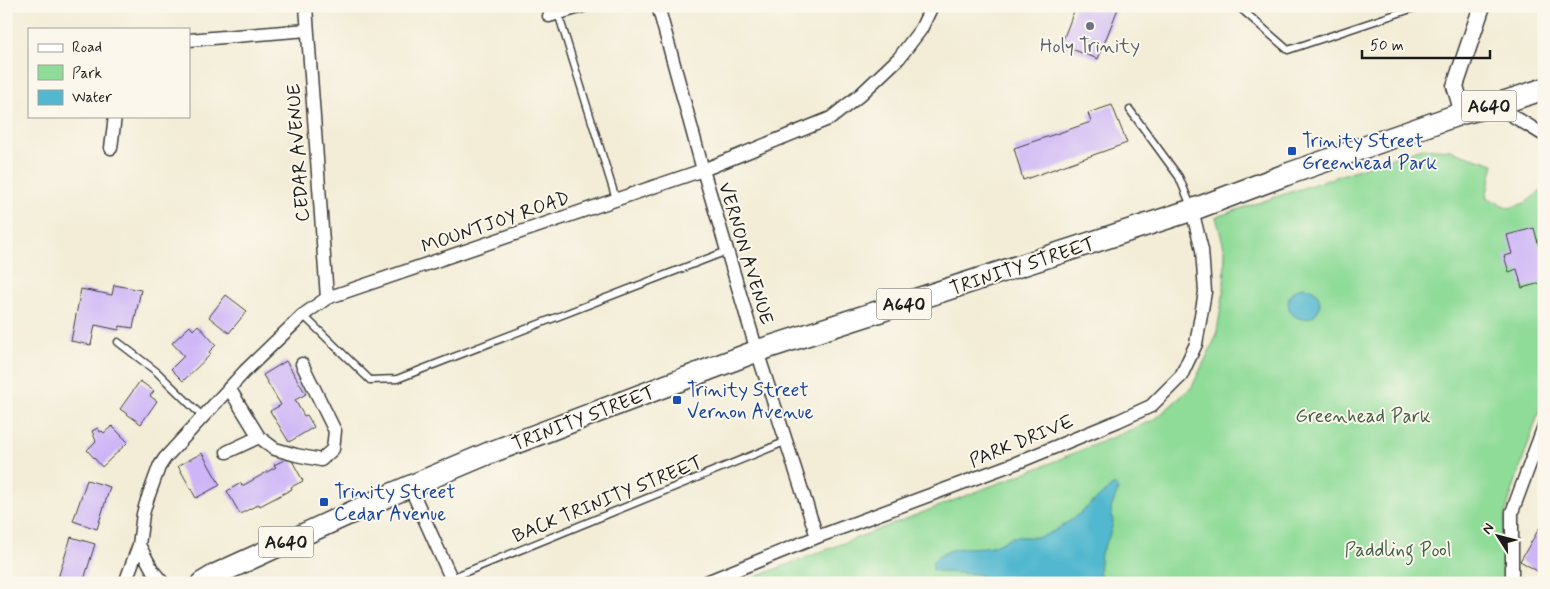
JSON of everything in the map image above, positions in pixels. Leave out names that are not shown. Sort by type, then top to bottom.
[{"type":"highway","name":"TRINITY STREET","points":[[202,583],[216,574],[490,453],[757,351],[1192,210],[1285,175],[1463,113],[1544,89]]},
{"type":"street","name":"CEDAR AVENUE","points":[[306,6],[327,298]]},
{"type":"street","points":[[554,15],[583,6]]},
{"type":"street","name":"VERNON AVENUE","points":[[658,6],[727,252],[817,537]]},
{"type":"street","name":"MOUNTJOY ROAD","points":[[125,583],[139,545],[143,514],[159,467],[172,448],[202,416],[303,315],[327,298],[703,170],[831,118],[860,95],[899,58],[921,30],[932,6]]},
{"type":"street","points":[[1463,113],[1456,86],[1482,6]]},
{"type":"street","points":[[190,40],[307,30]]},
{"type":"street","points":[[1495,104],[1544,135]]},
{"type":"street","points":[[111,148],[115,118]]},
{"type":"street","name":"PARK DRIVE","points":[[704,583],[817,537],[1016,463],[1151,406],[1181,376],[1196,344],[1205,292],[1202,250],[1192,210]]},
{"type":"street","points":[[229,388],[259,437],[275,449],[321,460],[333,449],[335,431],[302,364]]},
{"type":"street","points":[[1512,583],[1512,512],[1544,426]]},
{"type":"street","points":[[227,452],[259,437]]},
{"type":"street","points":[[410,487],[444,580]]},
{"type":"street","points":[[139,545],[153,571],[163,583]]},
{"type":"lane","points":[[1238,6],[1288,50],[1414,8],[1415,6]]},
{"type":"lane","points":[[554,15],[616,199]]},
{"type":"lane","points":[[1130,110],[1179,177],[1192,210]]},
{"type":"lane","points":[[303,315],[370,380],[396,380],[727,252]]},
{"type":"lane","points":[[118,342],[157,372],[202,416]]},
{"type":"lane","name":"BACK TRINITY STREET","points":[[444,580],[787,441]]},
{"type":"green space","name":"Greenhead Park","points":[[1422,148],[1450,150],[1494,164],[1486,197],[1509,208],[1525,203],[1544,189],[1544,397],[1505,513],[1505,583],[740,583],[1043,466],[1154,420],[1192,387],[1216,337],[1224,290],[1225,251],[1216,217]]},
{"type":"water","points":[[1304,287],[1310,288],[1315,292],[1319,297],[1319,309],[1315,314],[1310,318],[1304,319],[1298,318],[1293,314],[1289,309],[1288,303],[1289,297],[1293,292],[1298,288]]},
{"type":"water","points":[[1115,484],[1118,490],[1111,509],[1113,523],[1101,553],[1099,571],[1104,583],[991,583],[978,574],[933,570],[933,561],[949,551],[990,546],[1012,537],[1046,535],[1073,518]]},
{"type":"building","name":"Holy Trinity","points":[[1076,6],[1119,6],[1098,59],[1061,45]]},
{"type":"building","points":[[1112,105],[1127,143],[1023,180],[1014,148],[1091,122],[1088,113]]},
{"type":"building","points":[[1534,228],[1539,247],[1544,245],[1544,282],[1522,288],[1517,269],[1509,272],[1504,256],[1512,254],[1507,235]]},
{"type":"building","points":[[114,285],[141,290],[133,328],[120,326],[119,330],[95,325],[91,345],[71,341],[81,289],[112,295]]},
{"type":"building","points":[[226,295],[247,311],[229,333],[209,317]]},
{"type":"building","points":[[198,325],[216,345],[209,352],[211,354],[183,381],[171,369],[184,356],[172,343],[190,326],[193,330]]},
{"type":"building","points":[[286,361],[306,394],[295,400],[304,416],[307,415],[314,427],[289,442],[270,411],[281,405],[263,375]]},
{"type":"building","points":[[140,381],[154,391],[150,396],[157,401],[141,424],[120,409]]},
{"type":"building","points":[[112,426],[128,442],[102,467],[87,450],[96,441],[92,431],[98,428],[100,432],[104,433]]},
{"type":"building","points":[[202,453],[220,485],[196,498],[178,466]]},
{"type":"building","points":[[290,457],[303,481],[260,506],[259,504],[240,514],[227,491],[241,483],[242,486]]},
{"type":"building","points":[[87,480],[110,487],[97,529],[73,521]]},
{"type":"building","points":[[1540,527],[1544,529],[1544,575],[1520,561]]},
{"type":"building","points":[[71,537],[95,544],[83,583],[72,583],[58,578]]},
{"type":"place","name":"Holy Trinity","points":[[1090,26]]},
{"type":"place","name":"Trinity Street Greenhead Park","points":[[1292,151]]},
{"type":"place","name":"Trinity Street Vernon Avenue","points":[[677,400]]},
{"type":"place","name":"Trinity Street Cedar Avenue","points":[[324,502]]},
{"type":"park label","name":"Paddling Pool","points":[[1398,549]]}]
